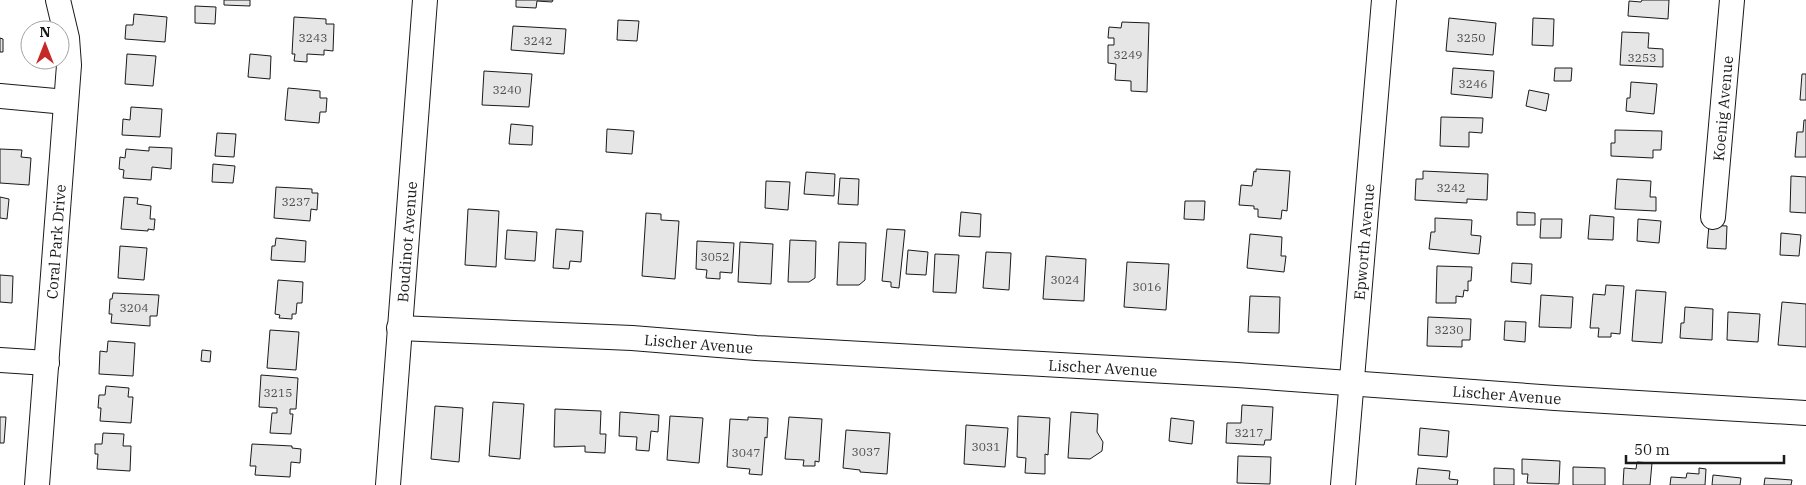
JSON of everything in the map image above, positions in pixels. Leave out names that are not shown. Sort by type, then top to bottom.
[{"type":"street","name":"Coral Park Drive","points":[[38,485],[69,66],[67,38],[58,0]]},
{"type":"street","name":"Boudinot Avenue","points":[[388,485],[425,0]]},
{"type":"street","name":"Epworth Avenue","points":[[1343,485],[1384,0]]},
{"type":"street","name":"Koenig Avenue","points":[[1713,217],[1732,0]]},
{"type":"street","points":[[0,96],[66,102]]},
{"type":"street","name":"Lischer Avenue","points":[[399,328],[632,338],[756,348],[1352,383],[1554,398],[1806,413]]},
{"type":"street","points":[[0,360],[47,363]]},
{"type":"building","points":[[224,0],[250,0],[250,6],[224,5]]},
{"type":"building","points":[[516,0],[553,0],[552,2],[537,1],[536,8],[516,7]]},
{"type":"building","points":[[1642,0],[1669,0],[1668,19],[1628,16],[1629,1],[1641,2]]},
{"type":"building","points":[[195,6],[216,7],[215,24],[195,23]]},
{"type":"building","points":[[134,14],[167,17],[165,42],[125,39],[126,25],[133,25]]},
{"type":"building","points":[[294,17],[326,19],[326,24],[334,24],[333,51],[324,50],[324,55],[307,54],[307,62],[294,61],[295,54],[292,54]]},
{"type":"building","points":[[1449,18],[1496,23],[1493,55],[1446,51]]},
{"type":"building","points":[[1533,18],[1554,19],[1553,46],[1532,45]]},
{"type":"building","points":[[618,20],[639,21],[637,41],[617,40]]},
{"type":"building","points":[[1122,22],[1149,23],[1147,92],[1131,91],[1131,81],[1115,80],[1116,64],[1108,63],[1108,45],[1114,45],[1114,38],[1108,38],[1109,27],[1121,28]]},
{"type":"building","points":[[513,26],[566,29],[564,54],[511,50]]},
{"type":"building","points":[[1622,32],[1649,33],[1648,48],[1663,49],[1663,67],[1620,65]]},
{"type":"building","points":[[0,38],[3,39],[3,52],[0,52]]},
{"type":"building","points":[[127,54],[156,56],[153,86],[125,84]]},
{"type":"building","points":[[250,54],[271,56],[270,79],[248,77]]},
{"type":"building","points":[[1453,68],[1494,71],[1492,98],[1451,94]]},
{"type":"building","points":[[1555,68],[1572,68],[1571,81],[1554,81]]},
{"type":"building","points":[[484,71],[532,74],[529,107],[482,105]]},
{"type":"building","points":[[1802,74],[1806,74],[1806,100],[1800,100]]},
{"type":"building","points":[[1631,82],[1657,84],[1654,114],[1626,111],[1627,98],[1630,98]]},
{"type":"building","points":[[288,88],[320,91],[320,98],[327,98],[326,112],[320,112],[319,123],[285,120]]},
{"type":"building","points":[[1529,90],[1549,94],[1546,111],[1526,106]]},
{"type":"building","points":[[131,107],[162,109],[160,137],[122,135],[123,119],[130,120]]},
{"type":"building","points":[[1441,117],[1483,118],[1482,133],[1469,132],[1469,147],[1440,146]]},
{"type":"building","points":[[1804,120],[1806,120],[1806,157],[1795,157],[1797,132],[1803,132]]},
{"type":"building","points":[[511,124],[533,126],[532,145],[509,144]]},
{"type":"building","points":[[607,129],[634,131],[632,154],[606,152]]},
{"type":"building","points":[[1615,130],[1662,131],[1661,150],[1653,150],[1653,158],[1611,156],[1611,143],[1615,143]]},
{"type":"building","points":[[217,133],[236,134],[234,157],[215,156]]},
{"type":"building","points":[[149,147],[172,148],[171,169],[152,167],[151,180],[123,178],[124,170],[119,169],[120,157],[125,158],[126,149],[149,151]]},
{"type":"building","points":[[0,149],[22,150],[21,157],[31,158],[29,185],[0,183]]},
{"type":"building","points":[[213,164],[235,166],[233,183],[212,182]]},
{"type":"building","points":[[1256,169],[1290,171],[1287,211],[1282,210],[1281,219],[1258,217],[1258,209],[1254,209],[1254,206],[1239,205],[1241,185],[1252,186]]},
{"type":"building","points":[[1423,171],[1488,174],[1487,200],[1467,199],[1467,203],[1415,200],[1416,179],[1423,179]]},
{"type":"building","points":[[806,172],[835,174],[834,196],[804,194]]},
{"type":"building","points":[[1791,176],[1806,177],[1806,213],[1790,212]]},
{"type":"building","points":[[840,178],[859,179],[858,205],[838,204]]},
{"type":"building","points":[[1617,179],[1651,181],[1650,197],[1656,197],[1656,211],[1615,209]]},
{"type":"building","points":[[766,181],[790,182],[788,210],[765,208]]},
{"type":"building","points":[[276,187],[312,189],[312,193],[318,193],[317,210],[311,209],[310,221],[274,218]]},
{"type":"building","points":[[0,197],[9,199],[7,219],[0,218]]},
{"type":"building","points":[[124,197],[138,198],[137,204],[151,206],[150,219],[155,219],[154,230],[121,229]]},
{"type":"building","points":[[1185,201],[1205,201],[1204,220],[1184,219]]},
{"type":"building","points":[[468,209],[499,211],[496,267],[465,265]]},
{"type":"building","points":[[961,212],[981,214],[980,237],[959,236]]},
{"type":"building","points":[[1517,212],[1535,213],[1535,225],[1517,225]]},
{"type":"building","points":[[646,213],[661,214],[661,220],[679,221],[675,279],[642,276]]},
{"type":"building","points":[[1590,215],[1614,217],[1613,240],[1588,239]]},
{"type":"building","points":[[1435,218],[1472,220],[1471,235],[1481,236],[1479,254],[1429,249],[1431,232],[1435,232]]},
{"type":"building","points":[[1541,219],[1562,219],[1561,238],[1540,238]]},
{"type":"building","points":[[1638,219],[1661,221],[1659,243],[1637,241]]},
{"type":"building","points":[[1709,225],[1727,226],[1726,249],[1707,248]]},
{"type":"building","points":[[556,229],[583,231],[581,262],[570,261],[569,269],[553,268]]},
{"type":"building","points":[[887,229],[905,230],[899,288],[891,287],[891,282],[882,281]]},
{"type":"building","points":[[507,230],[537,232],[535,261],[505,259]]},
{"type":"building","points":[[1781,233],[1801,235],[1799,256],[1780,255]]},
{"type":"building","points":[[1250,234],[1282,237],[1281,256],[1286,256],[1284,272],[1247,268]]},
{"type":"building","points":[[276,238],[306,241],[305,262],[271,260],[272,246],[275,246]]},
{"type":"building","points":[[790,240],[816,241],[815,278],[809,282],[788,282]]},
{"type":"building","points":[[697,241],[734,243],[732,273],[720,272],[720,279],[706,278],[707,270],[696,269]]},
{"type":"building","points":[[740,242],[773,244],[771,284],[738,282]]},
{"type":"building","points":[[839,242],[866,243],[865,280],[859,285],[837,285]]},
{"type":"building","points":[[120,246],[147,248],[144,280],[118,278]]},
{"type":"building","points":[[908,250],[928,252],[926,275],[906,274]]},
{"type":"building","points":[[986,252],[1011,253],[1009,290],[983,288]]},
{"type":"building","points":[[935,254],[959,255],[956,293],[933,292]]},
{"type":"building","points":[[1046,256],[1086,259],[1084,301],[1043,299]]},
{"type":"building","points":[[1127,262],[1169,264],[1166,310],[1124,307]]},
{"type":"building","points":[[1512,263],[1532,264],[1531,284],[1511,282]]},
{"type":"building","points":[[1437,266],[1472,267],[1471,281],[1468,281],[1468,291],[1464,290],[1463,297],[1456,296],[1456,303],[1436,303]]},
{"type":"building","points":[[0,275],[13,276],[12,303],[0,302]]},
{"type":"building","points":[[278,280],[303,282],[302,303],[297,303],[296,314],[292,314],[292,319],[279,318],[280,315],[275,314]]},
{"type":"building","points":[[1606,285],[1624,286],[1620,334],[1611,333],[1611,337],[1598,337],[1599,328],[1590,328],[1593,294],[1605,295]]},
{"type":"building","points":[[1636,290],[1666,292],[1662,343],[1632,341]]},
{"type":"building","points":[[113,293],[159,295],[157,316],[150,316],[150,326],[111,323],[112,314],[109,314],[110,299],[112,299]]},
{"type":"building","points":[[1541,295],[1573,297],[1571,328],[1539,327]]},
{"type":"building","points":[[1250,296],[1280,297],[1279,333],[1248,332]]},
{"type":"building","points":[[1782,302],[1806,304],[1806,347],[1778,345]]},
{"type":"building","points":[[1685,307],[1713,309],[1712,340],[1680,338],[1681,323],[1684,323]]},
{"type":"building","points":[[1728,312],[1760,314],[1758,342],[1727,340]]},
{"type":"building","points":[[1428,317],[1471,319],[1470,340],[1462,340],[1462,347],[1427,346]]},
{"type":"building","points":[[1505,321],[1526,322],[1525,342],[1504,340]]},
{"type":"building","points":[[270,330],[299,332],[296,370],[267,368]]},
{"type":"building","points":[[108,341],[135,343],[133,376],[99,374],[100,351],[107,352]]},
{"type":"building","points":[[202,350],[211,351],[210,362],[201,361]]},
{"type":"building","points":[[261,375],[298,378],[296,409],[290,409],[290,414],[293,414],[291,434],[270,433],[272,413],[277,413],[277,408],[259,407]]},
{"type":"building","points":[[106,386],[129,388],[128,397],[133,397],[131,423],[100,421],[99,395],[105,395]]},
{"type":"building","points":[[493,402],[524,404],[520,459],[489,456]]},
{"type":"building","points":[[1242,405],[1273,407],[1271,440],[1265,440],[1264,445],[1226,443],[1227,423],[1241,423]]},
{"type":"building","points":[[435,406],[463,408],[459,462],[431,459]]},
{"type":"building","points":[[555,409],[601,411],[600,434],[606,434],[605,453],[585,452],[585,446],[554,447]]},
{"type":"building","points":[[620,412],[659,415],[658,432],[651,431],[649,451],[636,450],[637,437],[619,436]]},
{"type":"building","points":[[1071,412],[1098,414],[1097,432],[1103,442],[1102,451],[1090,459],[1068,458]]},
{"type":"building","points":[[670,416],[703,418],[699,463],[667,460]]},
{"type":"building","points":[[1018,416],[1050,418],[1048,455],[1045,454],[1045,474],[1025,473],[1026,458],[1017,457]]},
{"type":"building","points":[[0,417],[6,417],[4,443],[0,443]]},
{"type":"building","points":[[748,417],[768,418],[762,475],[749,474],[750,469],[727,467],[730,419],[748,420]]},
{"type":"building","points":[[789,417],[822,419],[819,462],[815,461],[815,466],[803,466],[804,460],[785,459]]},
{"type":"building","points":[[1171,418],[1194,421],[1192,444],[1169,441]]},
{"type":"building","points":[[966,425],[1008,428],[1005,467],[964,464]]},
{"type":"building","points":[[1420,428],[1449,431],[1447,457],[1418,455]]},
{"type":"building","points":[[846,430],[890,433],[887,474],[860,472],[860,470],[843,468]]},
{"type":"building","points":[[103,433],[124,434],[123,446],[131,446],[130,471],[97,469],[98,454],[95,454],[95,444],[102,444]]},
{"type":"building","points":[[252,444],[292,446],[292,448],[301,449],[300,463],[291,462],[290,477],[255,475],[256,466],[250,466]]},
{"type":"building","points":[[1238,456],[1271,457],[1270,484],[1237,483]]},
{"type":"building","points":[[1522,459],[1560,461],[1559,484],[1527,483],[1528,474],[1522,474]]},
{"type":"building","points":[[1637,462],[1652,463],[1650,485],[1623,485],[1624,468],[1636,469]]},
{"type":"building","points":[[1573,467],[1605,468],[1605,485],[1573,485]]},
{"type":"building","points":[[1418,468],[1450,471],[1449,479],[1458,480],[1457,485],[1416,485]]},
{"type":"building","points":[[1494,468],[1514,469],[1514,485],[1494,485]]},
{"type":"building","points":[[1699,468],[1706,469],[1705,485],[1670,485],[1671,477],[1686,478],[1687,473],[1699,474]]},
{"type":"building","points":[[1713,475],[1741,478],[1740,485],[1712,485]]},
{"type":"building","points":[[1765,478],[1792,480],[1791,485],[1764,485]]}]
